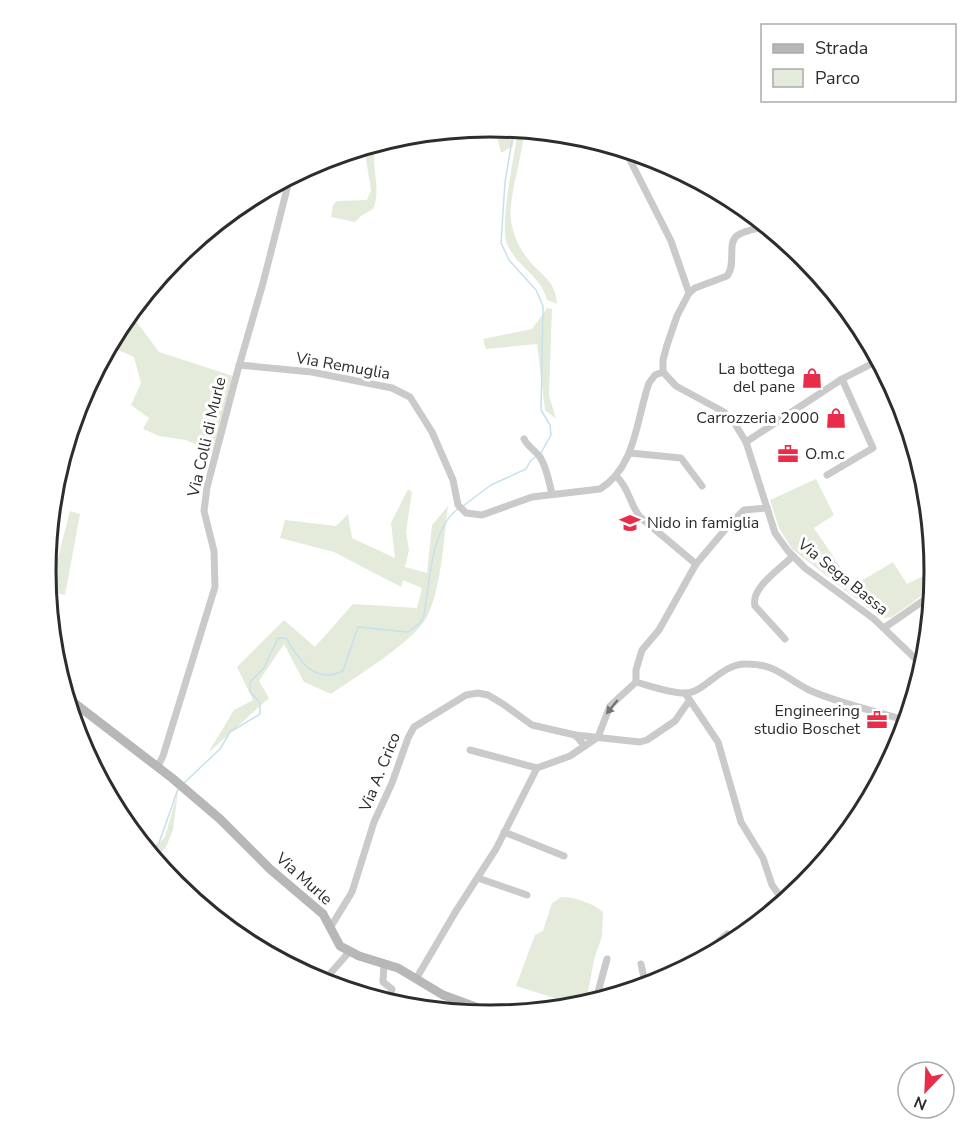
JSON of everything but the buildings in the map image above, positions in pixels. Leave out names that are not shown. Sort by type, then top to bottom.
[{"type":"main road","name":"Via Murle","points":[[77,705],[182,785],[220,819],[270,869],[323,914],[340,946],[398,968],[443,995],[473,1006]]},
{"type":"street","points":[[631,161],[671,241],[689,293]]},
{"type":"street","name":"Via Colli di Murle","points":[[163,771],[158,766],[215,587],[214,551],[204,507],[210,472],[287,188]]},
{"type":"street","points":[[696,564],[640,517],[625,485],[617,477],[630,453],[649,383],[655,375],[663,372],[667,345],[677,316],[689,293],[695,288],[727,276],[732,266],[734,238],[757,229]]},
{"type":"street","points":[[746,442],[842,379],[871,364]]},
{"type":"street","name":"Via Remuglia","points":[[239,365],[312,372],[392,388],[410,397],[429,426],[449,470],[461,508],[469,514],[482,515],[522,499],[600,489],[617,477]]},
{"type":"street","name":"Via Sega Bassa","points":[[663,372],[676,386],[724,412],[735,424],[746,442],[775,532],[793,556],[884,628],[916,659]]},
{"type":"street","points":[[827,476],[873,448],[842,379]]},
{"type":"street","points":[[524,439],[541,459],[552,494]]},
{"type":"street","points":[[630,453],[681,458],[702,486]]},
{"type":"street","points":[[470,750],[537,768],[566,759],[598,737],[609,706],[636,682],[636,670],[642,650],[658,630],[696,564],[744,510],[767,508]]},
{"type":"street","points":[[785,639],[755,606],[754,600],[758,589],[793,556]]},
{"type":"street","points":[[884,628],[924,600]]},
{"type":"street","points":[[636,682],[685,693],[696,690],[723,670],[736,665],[762,665],[775,669],[810,690],[899,718]]},
{"type":"street","name":"Via A. Crico","points":[[330,928],[352,892],[374,822],[414,727],[466,695],[478,693],[488,695],[532,725],[575,735],[640,742],[647,740],[675,721],[688,701]]},
{"type":"street","points":[[685,693],[688,701],[705,720],[718,742],[741,822],[763,858],[772,885],[780,896]]},
{"type":"street","points":[[575,735],[585,746]]},
{"type":"street","points":[[416,979],[496,849],[537,768]]},
{"type":"street","points":[[504,832],[564,856]]},
{"type":"street","points":[[477,878],[527,896]]},
{"type":"street","points":[[722,939],[727,934]]},
{"type":"street","points":[[329,975],[350,951]]},
{"type":"street","points":[[598,993],[607,959]]},
{"type":"street","points":[[384,964],[384,982],[392,989],[390,995]]},
{"type":"street","points":[[641,964],[644,978]]},
{"type":"green space","points":[[497,137],[514,138],[513,146],[501,153]]},
{"type":"green space","points":[[517,138],[522,138],[512,196],[512,226],[523,252],[553,287],[557,304],[547,300],[539,284],[516,259],[507,244],[505,222]]},
{"type":"green space","points":[[375,153],[377,192],[373,209],[355,222],[331,217],[333,205],[337,201],[367,200],[371,190],[365,156]]},
{"type":"green space","points":[[547,308],[552,309],[549,395],[556,419],[545,410],[537,344],[486,349],[483,339],[532,329]]},
{"type":"green space","points":[[136,321],[159,352],[233,376],[214,453],[186,440],[159,436],[143,429],[149,418],[131,405],[141,383],[134,357],[117,350]]},
{"type":"green space","points":[[816,479],[834,515],[814,528],[853,586],[893,562],[907,584],[924,576],[924,594],[892,617],[884,618],[876,614],[792,549],[779,528],[770,500]]},
{"type":"green space","points":[[408,489],[412,492],[406,532],[409,550],[405,567],[427,573],[432,525],[448,506],[438,583],[434,599],[423,623],[405,642],[331,694],[304,682],[284,644],[259,681],[269,698],[208,753],[234,710],[253,700],[237,667],[284,620],[315,647],[353,604],[417,608],[422,588],[403,580],[401,587],[334,552],[280,538],[285,520],[336,526],[348,514],[352,538],[395,558],[391,523]]},
{"type":"green space","points":[[70,511],[80,514],[65,595],[56,593],[56,565]]},
{"type":"green space","points":[[178,791],[173,830],[166,847],[159,854],[155,848],[165,837]]},
{"type":"green space","points":[[561,897],[572,898],[603,912],[602,936],[594,960],[587,995],[562,1000],[516,986],[535,935],[543,931],[552,903]]},
{"type":"waterway","points":[[513,138],[505,182],[501,243],[509,260],[536,290],[543,306],[541,410],[550,425],[551,435],[541,453]]},
{"type":"waterway","points":[[463,506],[491,485],[526,469],[531,460],[537,456]]},
{"type":"waterway","points":[[184,783],[220,749],[230,732],[260,714],[260,703],[250,691],[250,682],[264,668],[278,638],[286,638],[308,668],[323,675],[343,671],[358,627],[408,632],[420,623],[424,615],[437,542],[449,517],[459,508]]},
{"type":"waterway","points":[[154,848],[159,843],[178,789]]},
{"type":"place","name":"La bottega del pane","points":[[812,378]]},
{"type":"place","name":"Carrozzeria 2000","points":[[836,418]]},
{"type":"place","name":"O.m.c","points":[[788,454]]},
{"type":"place","name":"Nido in famiglia","points":[[630,523]]},
{"type":"place","name":"Engineering studio Boschet","points":[[877,720]]}]
